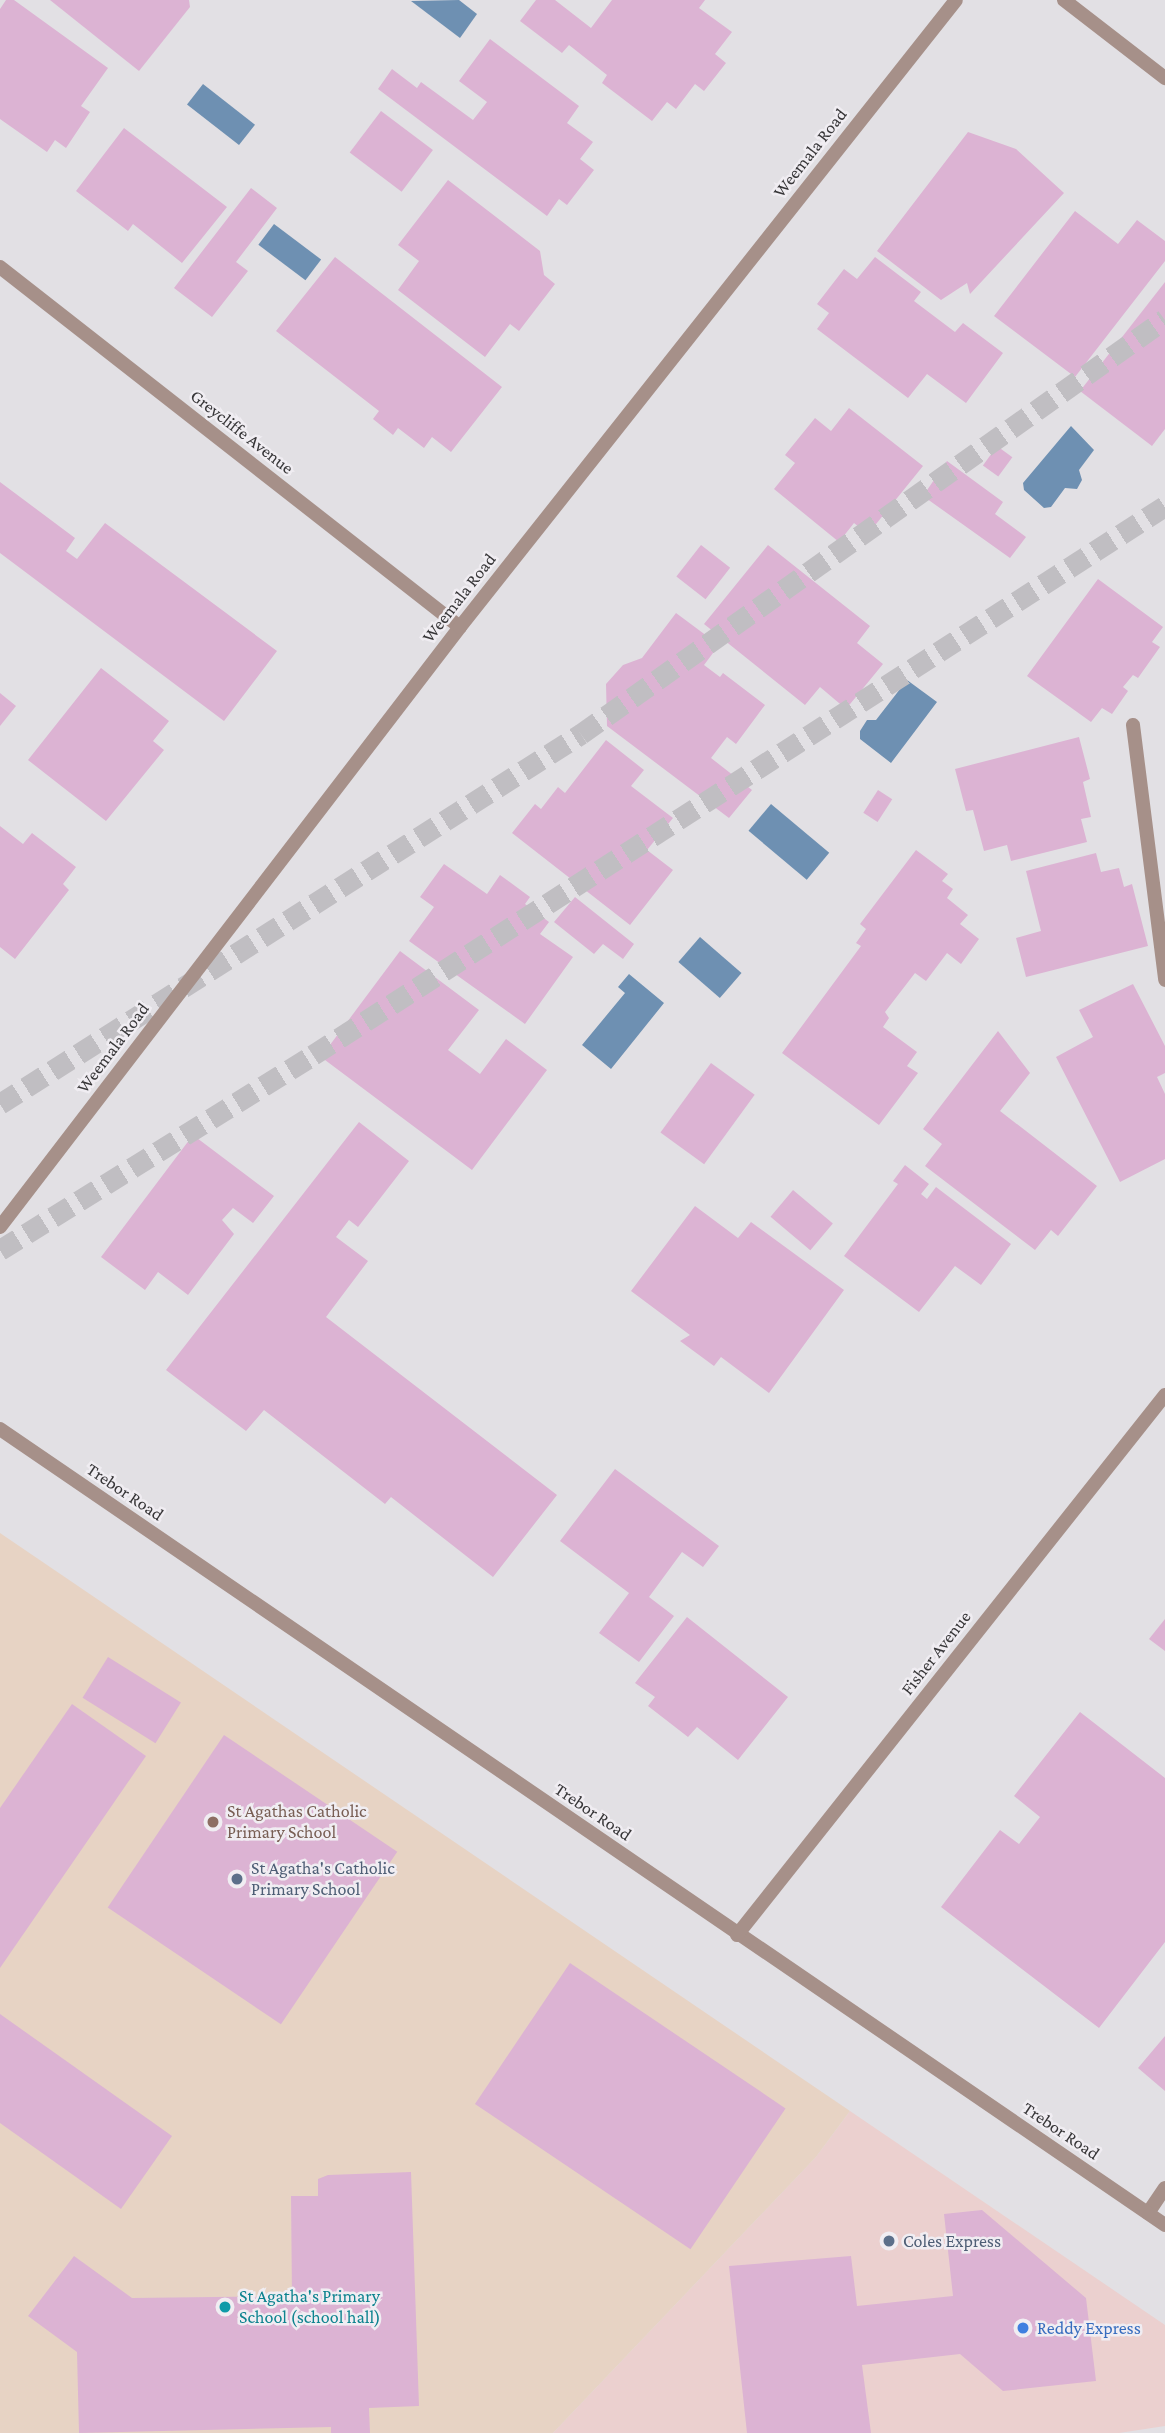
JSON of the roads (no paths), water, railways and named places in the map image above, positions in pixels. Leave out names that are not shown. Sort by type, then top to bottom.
[{"type":"street","name":"Weemala Road","points":[[0,1227],[460,627],[956,0]]},
{"type":"street","points":[[1064,0],[1165,78]]},
{"type":"street","name":"Greycliffe Avenue","points":[[0,267],[460,627]]},
{"type":"street","points":[[1133,725],[1165,980]]},
{"type":"street","name":"Fisher Avenue","points":[[737,1935],[1165,1395]]},
{"type":"street","name":"Trebor Road","points":[[0,1429],[1165,2225]]},
{"type":"street","points":[[1148,2213],[1165,2188]]},
{"type":"water","points":[[459,0],[477,14],[460,38],[411,1]]},
{"type":"water","points":[[203,84],[255,125],[239,145],[187,104]]},
{"type":"water","points":[[274,224],[321,260],[305,280],[258,245]]},
{"type":"water","points":[[1071,426],[1094,450],[1079,470],[1082,480],[1077,489],[1065,488],[1051,507],[1044,508],[1024,490],[1023,483]]},
{"type":"water","points":[[907,680],[937,702],[891,763],[860,739],[860,731],[867,720],[876,720]]},
{"type":"water","points":[[771,804],[829,853],[807,880],[749,831]]},
{"type":"water","points":[[700,937],[742,973],[720,998],[678,962]]},
{"type":"water","points":[[629,974],[664,1003],[611,1069],[582,1045],[625,993],[618,987]]},
{"type":"tunnel","points":[[0,1104],[581,734],[1165,319]]},
{"type":"tunnel","points":[[0,1250],[313,1055],[1165,506]]},
{"type":"place","name":"St Agathas Catholic Primary School","points":[[213,1822]]},
{"type":"place","name":"St Agatha's Catholic Primary School","points":[[237,1879]]},
{"type":"place","name":"Coles Express","points":[[889,2241]]},
{"type":"place","name":"St Agatha's Primary School (school hall)","points":[[225,2307]]},
{"type":"place","name":"Reddy Express","points":[[1023,2328]]}]
